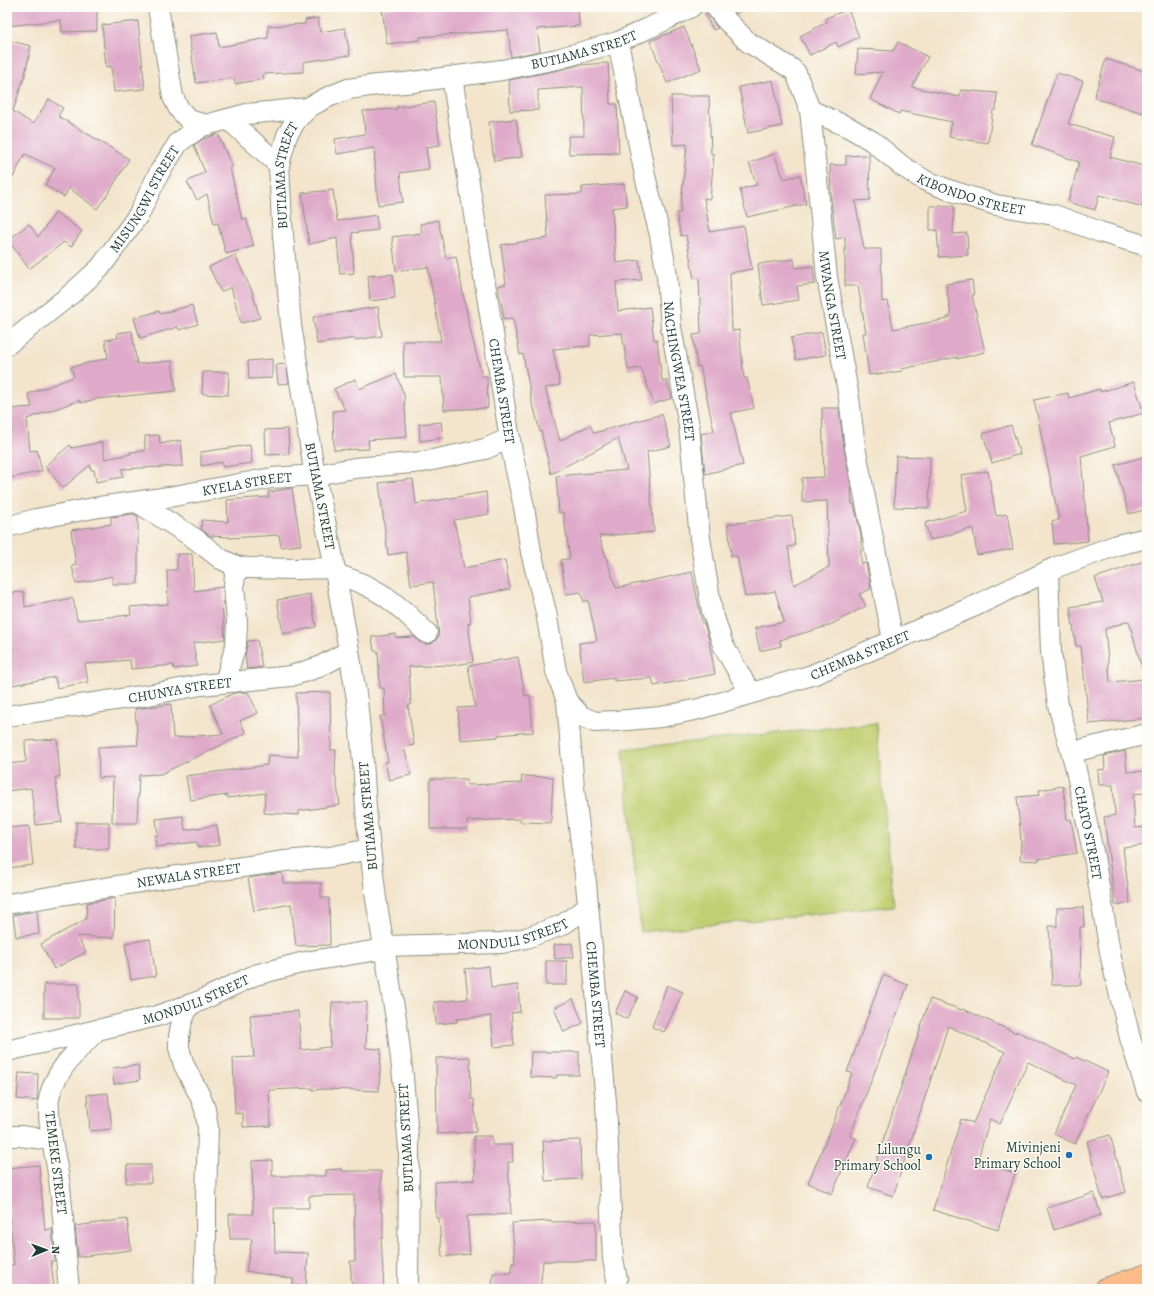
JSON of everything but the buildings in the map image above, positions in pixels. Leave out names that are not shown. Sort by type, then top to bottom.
[{"type":"main road","points":[[1106,1289],[1147,1275]]},
{"type":"street","points":[[158,7],[173,97],[179,109],[189,120],[206,125]]},
{"type":"street","name":"BUTIAMA STREET","points":[[408,1289],[408,1124],[397,1025],[383,947],[370,849],[357,700],[335,571],[315,475],[291,325],[282,223],[279,165],[287,135],[297,119],[308,108],[328,97],[348,89],[502,70],[550,60],[618,42],[691,7]]},
{"type":"street","name":"MWANGA STREET","points":[[716,7],[725,19],[748,42],[796,73],[810,110],[827,278],[849,398],[855,446],[893,640]]},
{"type":"street","name":"NACHINGWEA STREET","points":[[618,42],[646,180],[660,235],[667,276],[671,327],[689,426],[700,538],[712,611],[723,645],[752,693]]},
{"type":"street","name":"CHEMBA STREET","points":[[452,77],[510,438],[531,552],[546,612],[556,671],[567,701],[574,787],[588,907],[606,1102],[613,1259],[617,1278],[616,1289]]},
{"type":"street","name":"MISUNGWI STREET","points":[[7,345],[70,295],[100,268],[139,214],[159,173],[179,142],[206,125],[228,119],[247,114],[308,108]]},
{"type":"street","name":"KIBONDO STREET","points":[[810,110],[850,128],[872,141],[902,166],[924,180],[949,190],[996,205],[1054,215],[1100,232],[1147,246]]},
{"type":"street","points":[[228,119],[279,165]]},
{"type":"street","name":"KYELA STREET","points":[[7,527],[36,519],[98,507],[137,502],[272,478],[315,475],[355,468],[423,462],[485,449],[510,438]]},
{"type":"street","points":[[137,502],[194,538],[221,559],[236,566],[248,568],[335,571],[360,582],[393,602],[427,632]]},
{"type":"street","name":"CHEMBA STREET","points":[[567,701],[581,716],[595,722],[661,717],[698,709],[812,675],[975,606],[1054,568],[1117,545],[1147,538]]},
{"type":"street","points":[[225,682],[236,644],[237,622],[234,585],[236,566]]},
{"type":"street","name":"CHATO STREET","points":[[1048,571],[1051,652],[1058,704],[1072,752],[1094,857],[1111,958],[1139,1035],[1147,1092]]},
{"type":"street","name":"CHUNYA STREET","points":[[7,716],[141,696],[201,685],[291,676],[319,668],[349,651]]},
{"type":"street","points":[[1072,752],[1147,734]]},
{"type":"street","name":"NEWALA STREET","points":[[7,904],[171,877],[285,861],[330,857],[370,849]]},
{"type":"street","name":"MONDULI STREET","points":[[7,1051],[157,1016],[200,1001],[255,975],[305,962],[383,947],[510,942],[562,925],[588,907]]},
{"type":"street","points":[[189,1005],[182,1021],[179,1036],[179,1048],[184,1065],[205,1109],[208,1128],[204,1289]]},
{"type":"street","name":"TEMEKE STREET","points":[[69,1289],[62,1206],[49,1122],[48,1099],[56,1078],[75,1053],[97,1030]]},
{"type":"street","points":[[7,1136],[52,1140]]},
{"type":"green space","points":[[876,723],[894,906],[641,932],[623,749]]},
{"type":"place","name":"Mivinjeni Primary School","points":[[1069,1155]]},
{"type":"place","name":"Lilungu Primary School","points":[[929,1157]]}]
